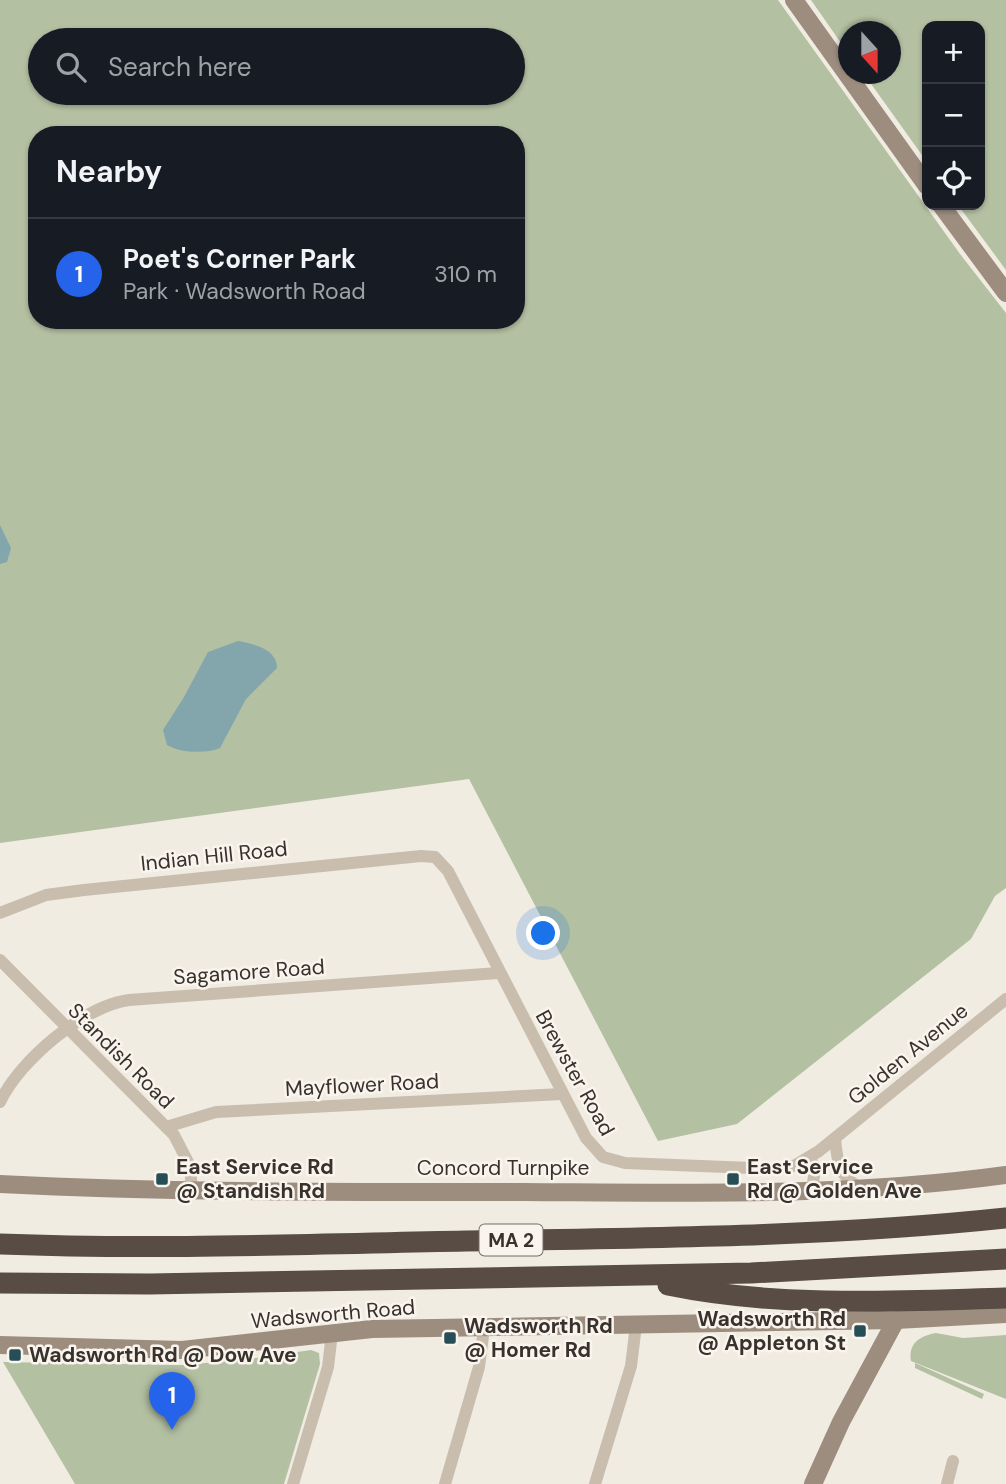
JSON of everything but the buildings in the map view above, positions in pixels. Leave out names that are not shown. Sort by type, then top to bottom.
[{"type":"highway","name":"MA 2","points":[[7,1245],[144,1246],[710,1236],[865,1229],[1006,1218]]},
{"type":"highway","name":"MA 2","points":[[4,1284],[610,1276],[849,1270],[1006,1259]]},
{"type":"highway","points":[[610,1276],[775,1298],[873,1303],[1006,1298]]},
{"type":"main road","points":[[794,0],[922,179]]},
{"type":"main road","points":[[945,210],[1006,293]]},
{"type":"main road","name":"Concord Turnpike","points":[[0,1184],[192,1191],[746,1193],[1006,1175]]},
{"type":"main road","name":"Wadsworth Road","points":[[0,1345],[195,1349],[373,1329],[896,1320],[1006,1314]]},
{"type":"main road","points":[[813,1484],[836,1432],[896,1320]]},
{"type":"street","name":"Indian Hill Road","points":[[0,913],[46,895],[148,882],[421,856],[435,857]]},
{"type":"street","name":"Brewster Road","points":[[435,857],[446,867],[562,1094],[598,1153],[612,1161],[775,1169],[794,1166],[810,1158]]},
{"type":"street","name":"Standish Road","points":[[0,960],[166,1127],[187,1159],[192,1191]]},
{"type":"street","name":"Sagamore Road","points":[[0,1102],[24,1068],[67,1029],[103,1006],[129,1000],[498,973]]},
{"type":"street","name":"Golden Avenue","points":[[810,1158],[1006,999]]},
{"type":"street","name":"Mayflower Road","points":[[166,1127],[216,1112],[562,1094]]},
{"type":"street","points":[[835,1139],[842,1173],[860,1187]]},
{"type":"street","points":[[810,1158],[815,1169],[812,1190]]},
{"type":"street","points":[[596,1484],[631,1366],[636,1325]]},
{"type":"street","points":[[445,1484],[479,1367],[484,1328]]},
{"type":"street","points":[[293,1484],[328,1367],[332,1333]]},
{"type":"street","points":[[947,1484],[953,1461]]},
{"type":"green space","points":[[0,0],[778,0],[922,201],[922,210],[928,210],[1006,313],[1006,888],[995,896],[971,939],[737,1124],[658,1141],[469,779],[0,843]]},
{"type":"green space","points":[[811,0],[1006,0],[1006,270],[962,210],[985,210],[985,21],[922,21],[922,155],[871,84],[901,84],[901,21],[838,21],[838,39]]},
{"type":"green space","points":[[936,1333],[963,1338],[1006,1335],[1006,1399],[911,1361],[911,1349],[916,1341]]},
{"type":"green space","points":[[311,1350],[319,1353],[320,1364],[284,1484],[75,1484],[3,1362],[181,1365]]},
{"type":"green space","points":[[915,1363],[984,1394],[982,1399],[915,1368]]},
{"type":"water","points":[[0,525],[11,548],[7,562],[0,564]]},
{"type":"water","points":[[238,641],[269,652],[277,668],[246,699],[220,748],[193,752],[167,745],[163,730],[208,652]]},
{"type":"place","name":"East Service Rd @ Standish Rd","points":[[162,1179]]},
{"type":"place","name":"East Service Rd @ Golden Ave","points":[[733,1179]]},
{"type":"place","name":"Wadsworth Rd @ Appleton St","points":[[860,1331]]},
{"type":"place","name":"Wadsworth Rd @ Homer Rd","points":[[450,1338]]},
{"type":"place","name":"Wadsworth Rd @ Dow Ave","points":[[15,1355]]},
{"type":"place","name":"Poet's Corner Park","points":[[172,1430]]}]
